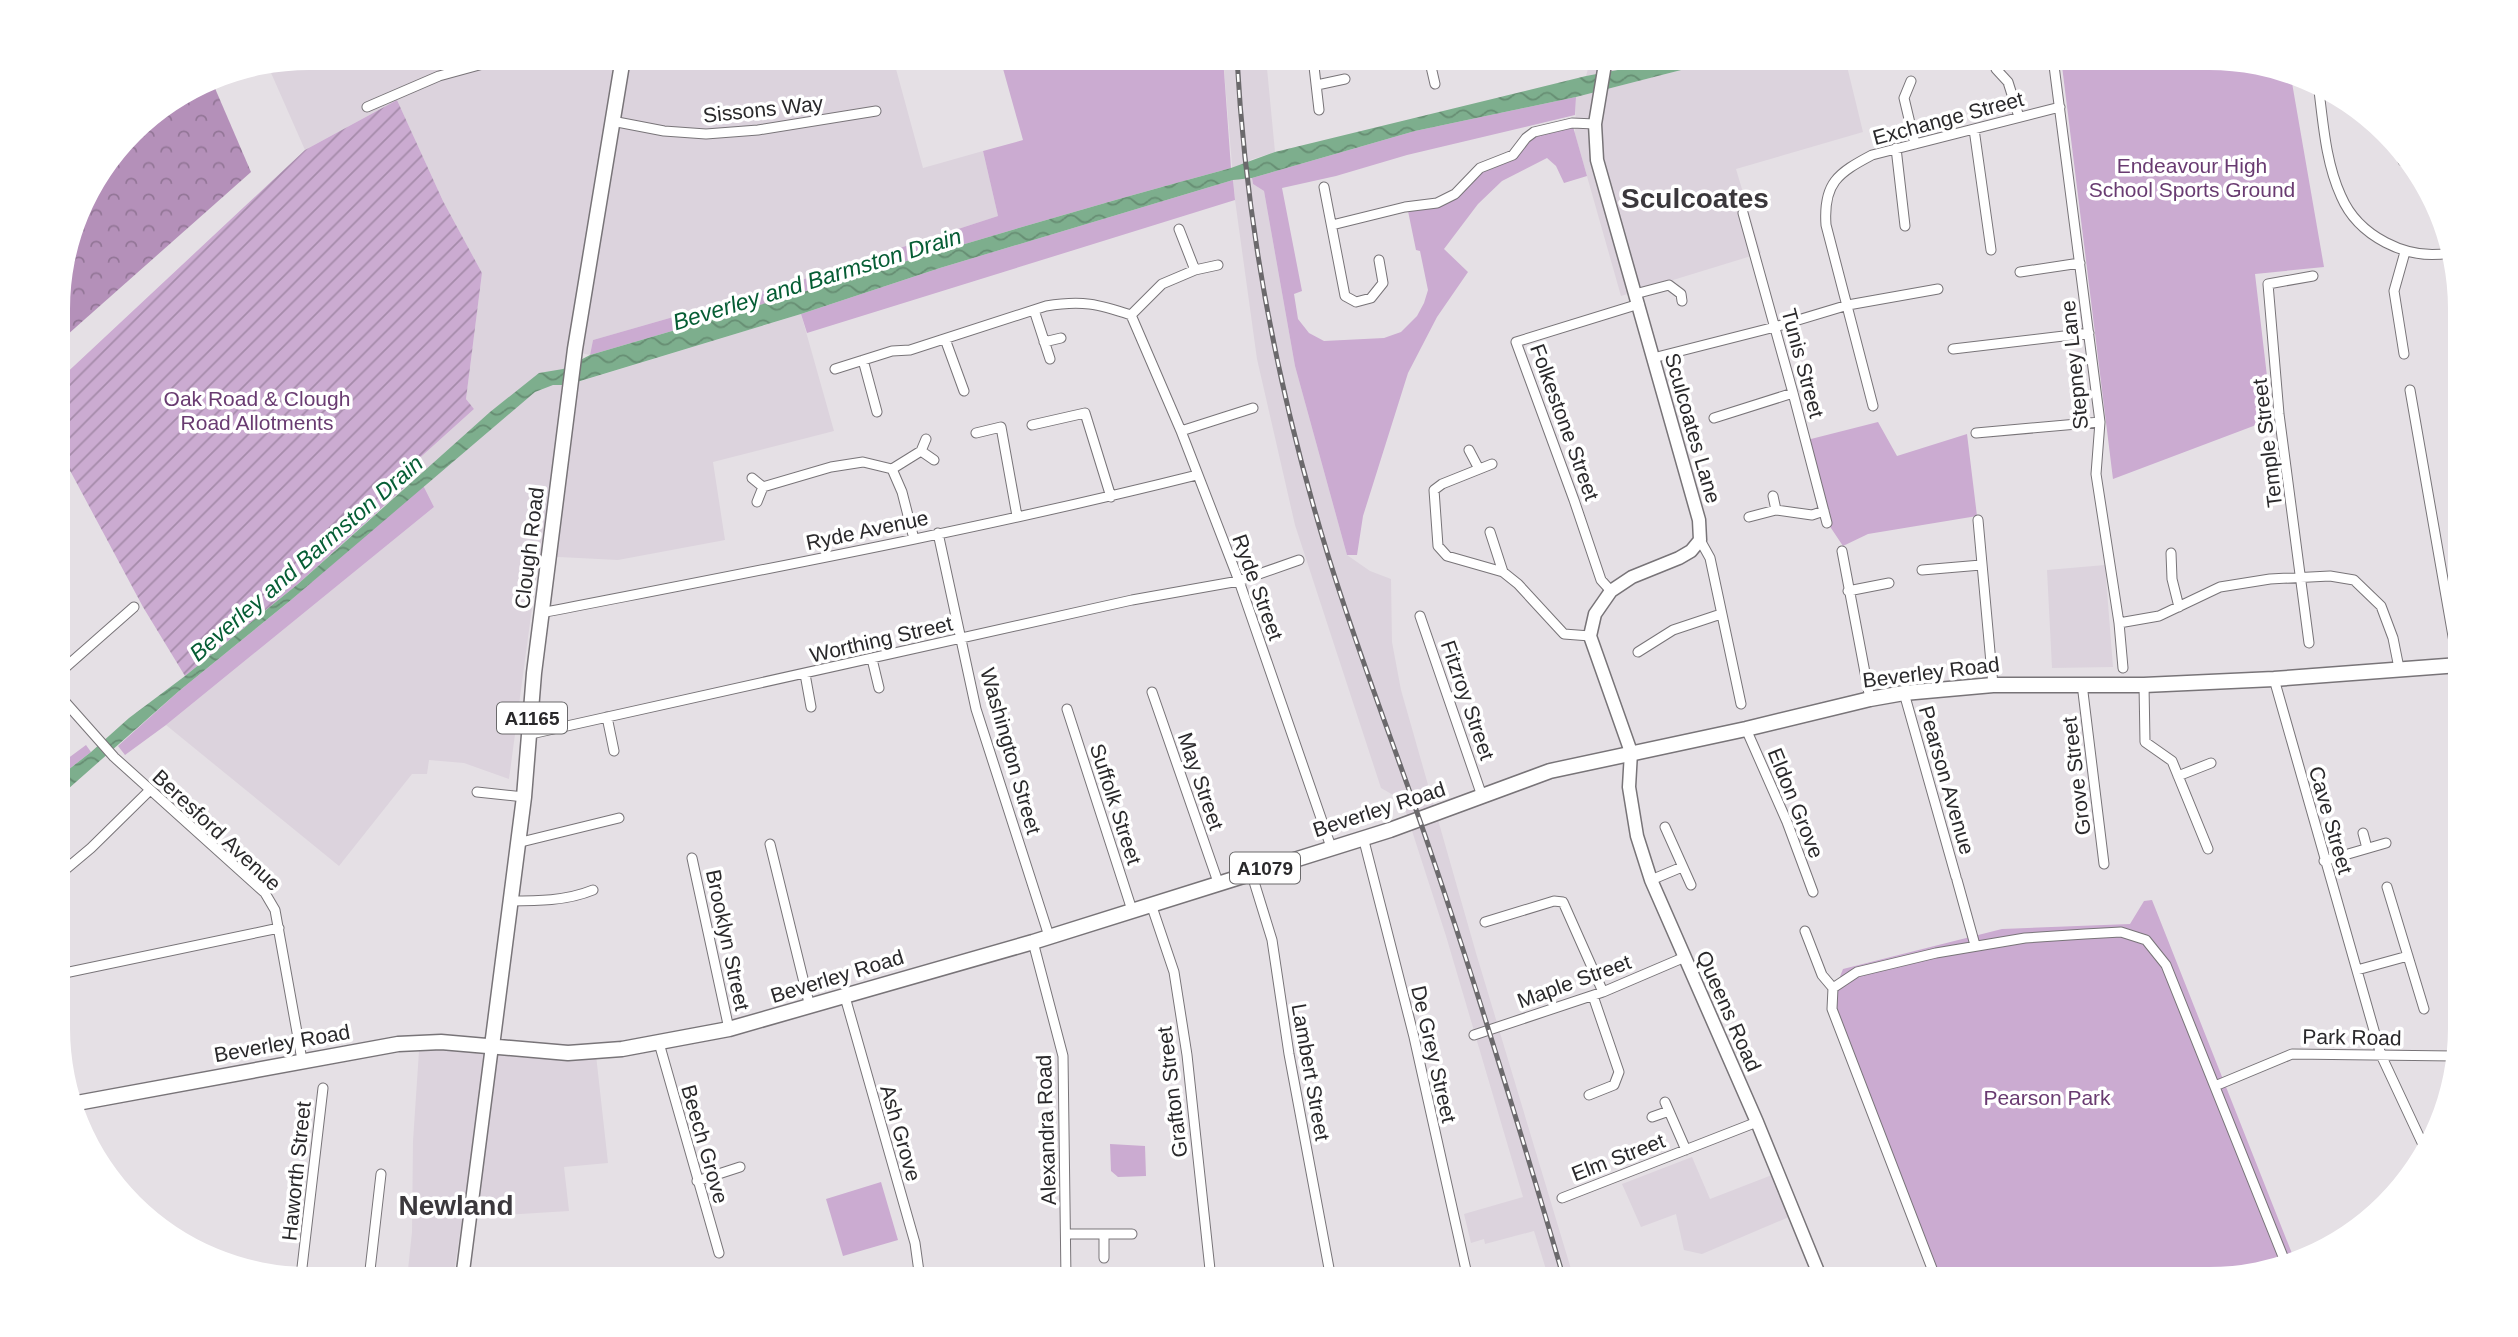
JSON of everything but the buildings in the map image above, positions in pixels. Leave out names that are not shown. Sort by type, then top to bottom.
[{"type":"main road","name":"Clough Road","points":[[492,1046],[524,797],[541,613],[574,358],[621,71]]},
{"type":"main road","name":"Beverley Road","points":[[82,1102],[398,1044],[441,1042],[568,1053],[622,1049],[729,1029],[1033,942],[1331,848],[1550,771],[1870,699],[1904,693],[1993,685],[2144,685],[2274,679],[2448,666]]},
{"type":"street","points":[[1315,70],[1320,110]]},
{"type":"street","points":[[1432,70],[1435,84]]},
{"type":"street","name":"Sculcoates Lane","points":[[1603,70],[1595,124],[1597,159],[1699,520],[1700,540]]},
{"type":"street","points":[[1997,70],[2008,82],[2019,117]]},
{"type":"street","name":"Stepney Lane","points":[[2055,70],[2100,422],[2096,474],[2119,623],[2123,668]]},
{"type":"street","points":[[367,107],[439,76],[458,71]]},
{"type":"street","points":[[1317,85],[1346,79]]},
{"type":"street","points":[[1911,80],[1904,98],[1914,144]]},
{"type":"street","points":[[2320,98],[2328,152],[2341,197],[2356,218],[2377,239],[2405,252],[2441,253]]},
{"type":"street","name":"Exchange Street","points":[[1873,406],[1826,225],[1825,208],[1829,187],[1846,169],[1872,155],[2060,107]]},
{"type":"street","name":"Sissons Way","points":[[612,121],[664,131],[706,134],[758,130],[876,111]]},
{"type":"street","points":[[1332,225],[1405,207],[1437,203],[1455,194],[1480,168],[1513,155],[1534,132],[1572,123],[1595,124]]},
{"type":"street","points":[[1974,129],[1991,250]]},
{"type":"street","points":[[1896,148],[1905,226]]},
{"type":"street","points":[[1324,187],[1345,296],[1356,302],[1371,298],[1383,283],[1379,260]]},
{"type":"street","name":"Tunis Street","points":[[1743,213],[1827,523]]},
{"type":"street","points":[[1179,229],[1195,270]]},
{"type":"street","points":[[2404,354],[2394,292],[2405,252]]},
{"type":"street","points":[[2021,272],[2080,263]]},
{"type":"street","points":[[835,369],[892,351],[910,350],[1034,310],[1065,303],[1095,303],[1131,316],[1163,284],[1195,270],[1218,265]]},
{"type":"street","name":"Temple Street","points":[[2309,643],[2279,414],[2268,284],[2313,276]]},
{"type":"street","points":[[1637,299],[1669,285],[1681,294],[1682,302]]},
{"type":"street","points":[[1653,358],[1848,305],[1938,289]]},
{"type":"street","name":"Folkestone Street","points":[[1611,592],[1601,580],[1516,342],[1637,299]]},
{"type":"street","points":[[1034,310],[1050,359]]},
{"type":"street","name":"Ryde Street","points":[[1131,316],[1181,430],[1239,581],[1331,848]]},
{"type":"street","points":[[1953,349],[2089,334]]},
{"type":"street","points":[[1044,342],[1060,338]]},
{"type":"street","points":[[945,339],[964,391]]},
{"type":"street","points":[[863,360],[877,412]]},
{"type":"street","points":[[2410,390],[2448,603]]},
{"type":"street","points":[[1714,418],[1793,393]]},
{"type":"street","points":[[1181,430],[1253,408]]},
{"type":"street","points":[[1032,425],[1085,413],[1111,497]]},
{"type":"street","points":[[1976,433],[2100,422]]},
{"type":"street","points":[[976,433],[1001,427],[1017,516]]},
{"type":"street","points":[[763,487],[831,467],[863,462],[892,469],[921,451],[926,439]]},
{"type":"street","points":[[1469,450],[1479,469]]},
{"type":"street","points":[[921,451],[934,460]]},
{"type":"street","points":[[1492,464],[1434,489],[1438,546],[1447,556],[1503,572],[1518,584],[1564,634],[1590,636]]},
{"type":"street","points":[[892,469],[902,492],[914,539]]},
{"type":"street","name":"Ryde Avenue","points":[[541,613],[892,544],[1111,497],[1197,475]]},
{"type":"street","points":[[752,478],[763,487]]},
{"type":"street","points":[[757,502],[763,487]]},
{"type":"street","points":[[1773,496],[1776,510]]},
{"type":"street","points":[[1749,517],[1776,510],[1812,515],[1824,511]]},
{"type":"street","points":[[1978,520],[1993,685]]},
{"type":"street","points":[[1490,532],[1503,572]]},
{"type":"street","name":"Washington Street","points":[[938,533],[976,709],[1049,936]]},
{"type":"street","points":[[1631,752],[1590,636],[1595,614],[1611,592],[1632,577],[1679,558],[1691,551],[1700,540],[1710,558],[1741,704]]},
{"type":"street","points":[[1842,551],[1870,699]]},
{"type":"street","points":[[2171,552],[2172,579],[2179,607]]},
{"type":"street","name":"Worthing Street","points":[[531,734],[1132,600],[1239,581],[1298,560]]},
{"type":"street","points":[[1922,570],[1981,565]]},
{"type":"street","points":[[2119,623],[2159,616],[2220,587],[2330,576],[2354,580],[2381,606],[2393,638],[2399,668]]},
{"type":"street","points":[[1849,591],[1889,583]]},
{"type":"street","points":[[70,663],[134,607]]},
{"type":"street","points":[[1638,652],[1673,630],[1721,614]]},
{"type":"street","name":"Fitzroy Street","points":[[1420,616],[1482,796]]},
{"type":"street","points":[[872,659],[879,688]]},
{"type":"street","points":[[805,674],[811,707]]},
{"type":"street","name":"Cave Street","points":[[2274,679],[2381,1055],[2420,1138]]},
{"type":"street","name":"Grove Street","points":[[2082,684],[2104,864]]},
{"type":"street","points":[[2144,685],[2145,742],[2172,761],[2208,849]]},
{"type":"street","name":"May Street","points":[[1152,692],[1218,883]]},
{"type":"street","name":"Pearson Avenue","points":[[1904,693],[1975,945]]},
{"type":"street","name":"Beresford Avenue","points":[[70,708],[114,757],[265,893],[275,910],[279,928],[302,1060]]},
{"type":"street","name":"Suffolk Street","points":[[1067,709],[1132,910]]},
{"type":"street","points":[[607,717],[614,751]]},
{"type":"street","name":"Eldon Grove","points":[[1746,729],[1787,822],[1813,892]]},
{"type":"street","name":"Queens Road","points":[[1631,752],[1629,787],[1635,824],[1651,880],[1757,1122],[1816,1266]]},
{"type":"street","points":[[2178,776],[2211,763]]},
{"type":"street","points":[[70,865],[150,790]]},
{"type":"street","points":[[477,792],[524,797]]},
{"type":"street","points":[[517,843],[619,818]]},
{"type":"street","points":[[1665,827],[1690,885]]},
{"type":"street","points":[[2363,832],[2367,848]]},
{"type":"street","name":"De Grey Street","points":[[1363,837],[1414,1037],[1465,1266]]},
{"type":"street","points":[[2324,861],[2386,843]]},
{"type":"street","points":[[770,844],[810,1007]]},
{"type":"street","name":"Brooklyn Street","points":[[692,858],[729,1029]]},
{"type":"street","points":[[1651,880],[1682,867]]},
{"type":"street","name":"Lambert Street","points":[[1251,872],[1272,940],[1289,1054],[1329,1266]]},
{"type":"street","points":[[2387,887],[2424,1009]]},
{"type":"street","points":[[509,901],[546,901],[581,895],[593,889]]},
{"type":"street","points":[[1485,922],[1554,901],[1563,902],[1603,992]]},
{"type":"street","name":"Grafton Street","points":[[1151,904],[1174,972],[1187,1055],[1210,1267]]},
{"type":"street","points":[[70,972],[279,928]]},
{"type":"street","points":[[1805,931],[1822,975],[1833,988],[1832,1009],[1931,1266]]},
{"type":"street","points":[[1833,988],[1857,972],[1975,945],[2025,938],[2120,932],[2146,940],[2166,965],[2282,1255]]},
{"type":"street","name":"Alexandra Road","points":[[1033,942],[1063,1056],[1066,1267]]},
{"type":"street","points":[[2357,970],[2408,956]]},
{"type":"street","name":"Maple Street","points":[[1474,1035],[1593,996],[1685,957]]},
{"type":"street","points":[[1589,1095],[1614,1085],[1619,1072],[1593,996]]},
{"type":"street","name":"Ash Grove","points":[[845,997],[915,1243],[918,1267]]},
{"type":"street","name":"Beech Grove","points":[[659,1043],[719,1253]]},
{"type":"street","points":[[464,1267],[492,1046]]},
{"type":"street","name":"Park Road","points":[[2215,1086],[2292,1054],[2446,1056]]},
{"type":"street","name":"Haworth Street","points":[[303,1267],[323,1088]]},
{"type":"street","name":"Elm Street","points":[[1652,1116],[1667,1106],[1686,1150]]},
{"type":"street","name":"Elm Street","points":[[1562,1198],[1757,1122]]},
{"type":"street","points":[[697,1181],[740,1167]]},
{"type":"street","points":[[370,1267],[382,1174]]},
{"type":"street","points":[[1066,1234],[1132,1234]]},
{"type":"street","points":[[1104,1235],[1104,1258]]},
{"type":"shaded area","points":[[1267,70],[1275,152],[1250,160],[1253,184],[1264,191],[1295,366],[1347,555],[1370,571],[1391,579],[1392,642],[1401,690],[1476,953],[1570,1266],[1545,1266],[1534,1231],[1485,1244],[1484,1239],[1471,1243],[1464,1214],[1523,1197],[1446,936],[1402,800],[1381,788],[1295,525],[1257,359],[1235,200],[1224,71]]},
{"type":"shaded area","points":[[1588,70],[1616,70],[1586,76]]},
{"type":"shaded area","points":[[1680,70],[1848,70],[1863,132],[1736,169],[1761,253],[1621,296],[1575,134],[1576,97]]},
{"type":"shaded area","points":[[294,71],[896,71],[923,168],[983,151],[998,216],[792,283],[593,340],[590,355],[572,351],[568,385],[801,314],[834,431],[713,462],[725,540],[618,560],[539,556],[509,779],[464,763],[429,760],[427,774],[412,774],[339,866],[166,725],[434,507],[413,464],[474,409],[466,399],[482,273],[443,201],[397,100],[305,150],[271,74]]},
{"type":"shaded area","points":[[2105,565],[2113,667],[2052,668],[2047,570]]},
{"type":"shaded area","points":[[420,1036],[595,1046],[608,1163],[564,1167],[569,1211],[490,1216],[463,1214],[455,1267],[408,1267],[412,1232],[413,1141]]},
{"type":"shaded area","points":[[1692,1157],[1710,1199],[1772,1175],[1789,1217],[1702,1254],[1684,1250],[1676,1214],[1641,1227],[1622,1184]]},
{"type":"green space","name":"Endeavour High School Sports Ground","points":[[2062,70],[2240,72],[2293,86],[2324,267],[2255,274],[2272,419],[2113,479]]},
{"type":"green space","points":[[1004,71],[1224,71],[1231,168],[990,236],[590,355],[593,340],[792,283],[998,216],[983,151],[1023,140]]},
{"type":"green space","points":[[216,90],[251,172],[71,332],[72,278],[83,232],[102,190],[119,164],[152,129],[190,102]]},
{"type":"green space","points":[[1576,97],[1575,115],[1282,188],[1302,291],[1294,294],[1298,319],[1309,333],[1324,341],[1384,338],[1401,332],[1417,316],[1428,290],[1408,211],[1448,202],[1472,177],[1524,141],[1572,123],[1587,176],[1564,183],[1556,166],[1547,158],[1502,181],[1478,204],[1444,249],[1468,272],[1437,317],[1408,373],[1363,516],[1357,555],[1347,555],[1295,366],[1264,191],[1253,184],[1252,178],[1415,131]]},
{"type":"green space","name":"Oak Road & Clough Road Allotments","points":[[397,100],[443,201],[482,273],[466,399],[474,409],[413,464],[418,475],[298,584],[185,676],[143,607],[71,472],[71,369],[305,150]]},
{"type":"green space","points":[[1233,180],[1235,200],[807,333],[801,314],[940,268]]},
{"type":"green space","points":[[1878,422],[1897,456],[1967,434],[1977,516],[1868,534],[1843,546],[1829,525],[1807,440]]},
{"type":"green space","points":[[423,485],[434,507],[166,725],[125,755],[118,746],[179,691],[291,600]]},
{"type":"green space","points":[[86,745],[91,752],[70,768],[70,757]]},
{"type":"green space","name":"Pearson Park","points":[[2152,900],[2291,1252],[2255,1262],[2224,1266],[1931,1266],[1832,1019],[1835,989],[1843,969],[2002,929],[2130,924],[2144,901]]},
{"type":"green space","points":[[1110,1144],[1145,1146],[1146,1176],[1118,1177],[1111,1171]]},
{"type":"green space","points":[[881,1182],[898,1240],[843,1256],[826,1199]]},
{"type":"water","points":[[1616,70],[1680,70],[1576,97],[1415,131],[1252,178],[1233,180],[940,268],[801,314],[567,385],[553,385],[535,392],[291,600],[179,691],[70,787],[70,768],[298,584],[490,412],[539,373],[563,369],[590,355],[990,236],[1231,168],[1275,152]]},
{"type":"railway","points":[[1238,71],[1248,183],[1267,308],[1309,492],[1352,628],[1466,959],[1560,1266]]},
{"type":"district","name":"Sculcoates","points":[[1695,198]]},
{"type":"district","name":"Newland","points":[[456,1205]]},
{"type":"water label","name":"Beverley and Barmston Drain","points":[[817,279]]},
{"type":"water label","name":"Beverley and Barmston Drain","points":[[306,558]]}]
